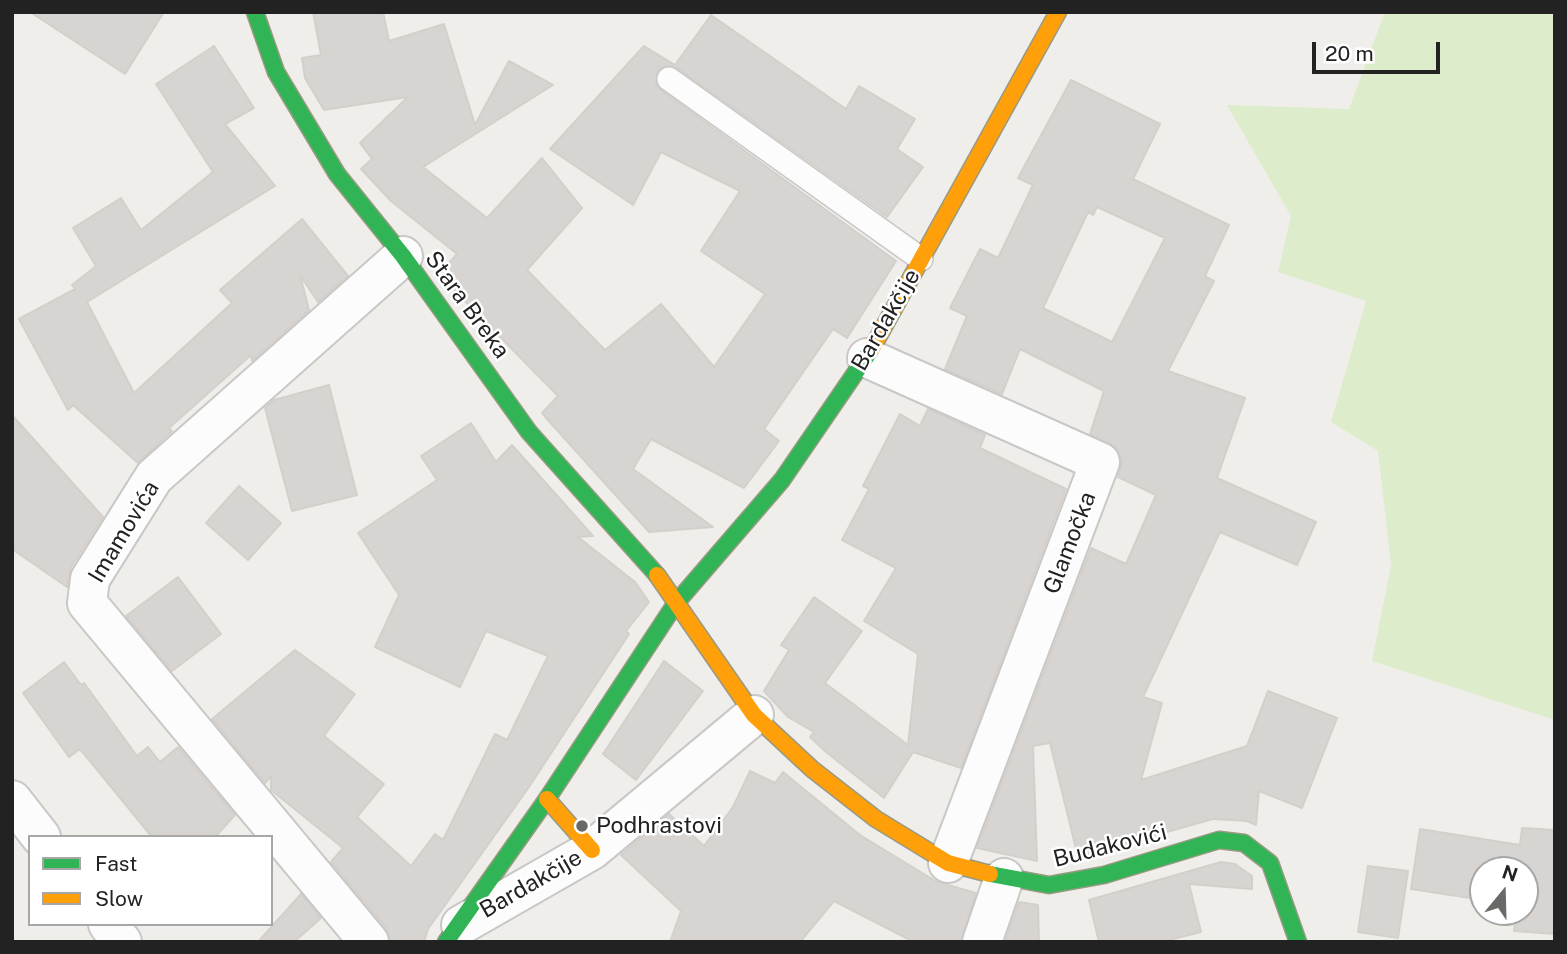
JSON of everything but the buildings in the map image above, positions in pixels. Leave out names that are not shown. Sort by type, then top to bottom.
[{"type":"street","name":"Stara Breka","points":[[255,12],[276,72],[337,174],[403,256],[529,432],[652,568],[676,603]]},
{"type":"street","name":"Bardakčije","points":[[454,933],[547,799],[676,603],[782,480],[867,358],[1058,12]]},
{"type":"street","name":"Imamovića","points":[[369,942],[87,603],[90,579],[154,477],[403,256]]},
{"type":"street","name":"Glamočka","points":[[867,358],[1100,461],[948,863]]},
{"type":"street","points":[[676,603],[754,715]]},
{"type":"street","name":"Bardakčije","points":[[454,933],[592,850],[754,715]]},
{"type":"street","name":"Budakovići","points":[[754,715],[812,769],[876,819],[948,863],[1004,878],[1049,885],[1104,875],[1219,840],[1244,844],[1270,863],[1298,942]]},
{"type":"street","points":[[547,799],[592,850]]},
{"type":"street","points":[[12,800],[39,835]]},
{"type":"street","points":[[982,942],[1004,878]]},
{"type":"street","points":[[110,926],[122,942]]},
{"type":"lane","points":[[669,79],[921,259]]},
{"type":"green space","points":[[1385,12],[1555,12],[1555,720],[1372,661],[1391,565],[1378,451],[1331,422],[1366,301],[1278,272],[1291,216],[1227,105],[1349,109]]},
{"type":"traffic: fast","points":[[255,12],[276,72],[337,174],[403,256],[529,432],[657,575]]},
{"type":"traffic: fast","points":[[446,942],[547,799],[676,603],[782,480],[871,350]]},
{"type":"traffic: fast","points":[[990,874],[1049,885],[1104,875],[1219,840],[1244,843],[1270,863],[1298,942]]},
{"type":"traffic: slow","points":[[871,350],[1058,12]]},
{"type":"traffic: slow","points":[[657,575],[754,715],[812,769],[876,819],[948,863],[990,874]]},
{"type":"traffic: slow","points":[[547,799],[592,850]]},
{"type":"place","name":"Podhrastovi","points":[[582,826]]}]
